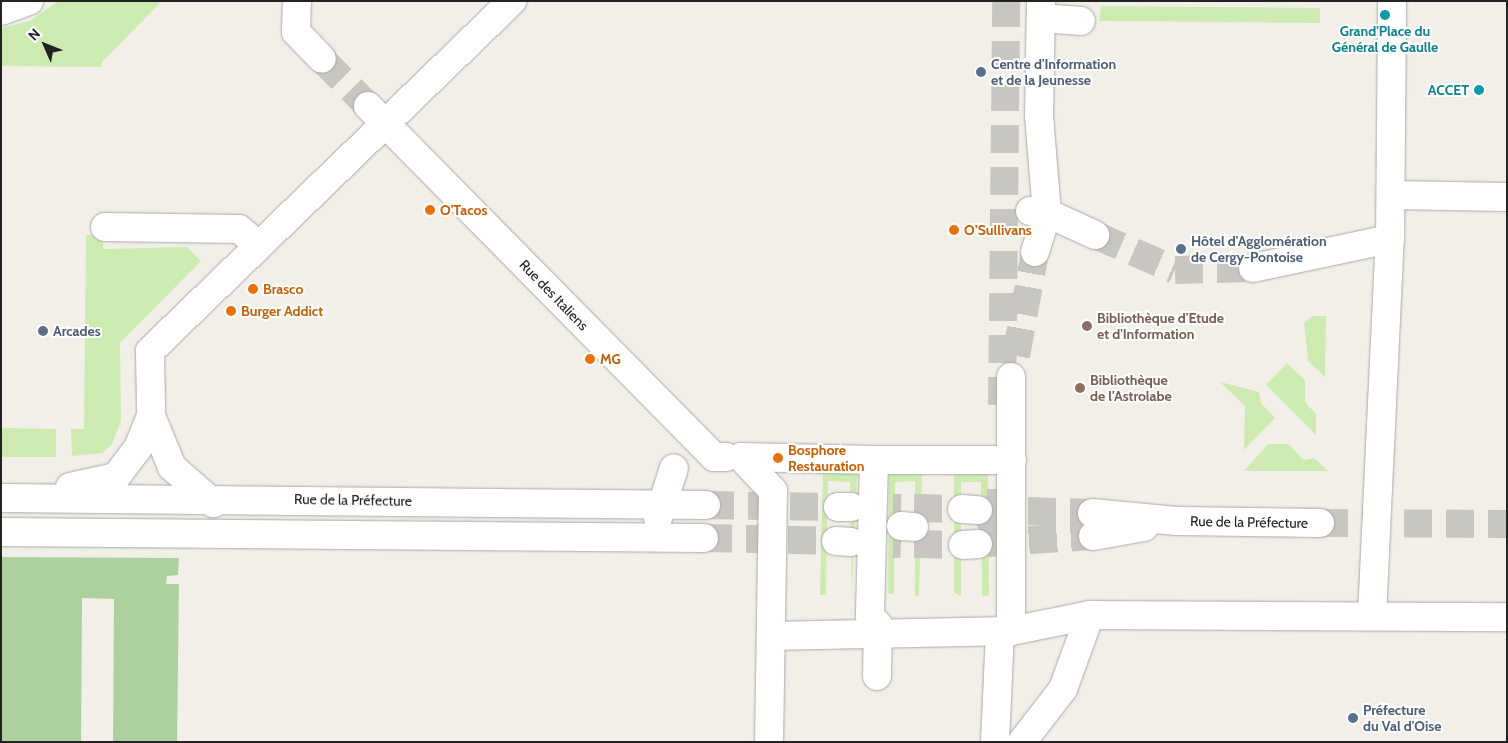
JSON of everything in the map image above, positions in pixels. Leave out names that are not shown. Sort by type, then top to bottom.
[{"type":"street","points":[[1,11],[29,1]]},
{"type":"street","points":[[297,1],[296,32],[322,59]]},
{"type":"street","points":[[308,536],[247,521],[208,500],[168,462],[151,412],[150,351],[258,246],[377,115],[512,1]]},
{"type":"street","points":[[1372,616],[1390,239],[1392,1]]},
{"type":"street","points":[[1036,252],[1041,10],[1081,21]]},
{"type":"street","name":"Rue des Italiens","points":[[377,115],[714,457],[726,457]]},
{"type":"street","points":[[1391,196],[1507,197]]},
{"type":"street","points":[[1037,212],[1095,236]]},
{"type":"street","points":[[105,227],[239,228],[258,246]]},
{"type":"street","points":[[1253,268],[1390,239]]},
{"type":"street","points":[[995,742],[1005,631],[1012,460],[1012,377]]},
{"type":"street","points":[[1,490],[110,480],[138,448],[151,412]]},
{"type":"street","points":[[769,742],[773,490],[741,457],[874,460],[1012,460]]},
{"type":"street","points":[[874,460],[870,616],[878,624],[877,676]]},
{"type":"street","points":[[510,537],[643,529],[658,518],[665,504],[674,468]]},
{"type":"street","name":"Rue de la Préfecture","points":[[1,498],[706,505]]},
{"type":"street","name":"Rue de la Préfecture","points":[[1093,524],[1177,521],[1320,523]]},
{"type":"street","points":[[1,532],[704,538]]},
{"type":"street","points":[[1022,742],[1063,689],[1090,615]]},
{"type":"street","points":[[771,636],[1005,631],[1090,615],[1507,617]]},
{"type":"green space","points":[[58,1],[162,1],[102,62],[102,67],[1,66],[1,28],[30,21]]},
{"type":"green space","points":[[1101,6],[1320,8],[1320,23],[1099,21]]},
{"type":"green space","points":[[86,235],[103,235],[103,249],[187,247],[201,261],[120,343],[121,421],[112,444],[102,453],[72,456],[71,429],[84,429]]},
{"type":"green space","points":[[1313,316],[1326,316],[1325,377],[1308,361],[1304,322]]},
{"type":"green space","points":[[1287,363],[1305,380],[1305,402],[1316,414],[1316,435],[1266,385]]},
{"type":"green space","points":[[1220,382],[1259,392],[1261,403],[1275,418],[1244,450],[1245,406]]},
{"type":"green space","points":[[1,428],[56,429],[56,457],[1,457]]},
{"type":"green space","points":[[1268,444],[1289,444],[1303,460],[1314,458],[1328,471],[1244,471]]},
{"type":"green space","points":[[823,469],[857,470],[852,595],[850,482],[828,481],[826,595],[820,595]]},
{"type":"green space","points":[[889,470],[922,470],[919,596],[915,596],[915,481],[895,482],[894,595],[888,593]]},
{"type":"green space","points":[[954,470],[988,471],[989,596],[982,596],[981,482],[961,482],[961,596],[954,593]]},
{"type":"green space","points":[[1,557],[179,558],[178,575],[167,576],[166,584],[179,584],[177,742],[113,742],[114,599],[82,598],[81,742],[1,742]]},
{"type":"tunnel","points":[[1002,405],[1006,1]]},
{"type":"tunnel","points":[[322,59],[368,106]]},
{"type":"tunnel","points":[[1095,235],[1175,270],[1253,268]]},
{"type":"tunnel","points":[[1016,356],[1035,252]]},
{"type":"tunnel","points":[[978,528],[1000,517],[1001,485]]},
{"type":"tunnel","points":[[706,505],[838,507]]},
{"type":"tunnel","points":[[851,507],[901,508]]},
{"type":"tunnel","points":[[914,508],[962,509]]},
{"type":"tunnel","points":[[986,510],[1092,513]]},
{"type":"tunnel","points":[[1320,523],[1507,524]]},
{"type":"tunnel","points":[[987,543],[1093,536]]},
{"type":"tunnel","points":[[704,538],[836,541]]},
{"type":"tunnel","points":[[851,542],[901,544]]},
{"type":"tunnel","points":[[914,544],[963,545]]},
{"type":"place","name":"Grand'Place du Général de Gaulle","points":[[1385,15]]},
{"type":"place","name":"Centre d'Information et de la Jeunesse","points":[[981,72]]},
{"type":"place","name":"ACCET","points":[[1479,90]]},
{"type":"place","name":"O'Tacos","points":[[430,210]]},
{"type":"place","name":"O’Sullivans","points":[[954,230]]},
{"type":"place","name":"Hôtel d'Agglomération de Cergy-Pontoise","points":[[1181,249]]},
{"type":"place","name":"Brasco","points":[[253,289]]},
{"type":"place","name":"Burger Addict","points":[[231,311]]},
{"type":"place","name":"Bibliothèque d'Etude et d'Information","points":[[1087,326]]},
{"type":"place","name":"Arcades","points":[[43,331]]},
{"type":"place","name":"MG","points":[[590,359]]},
{"type":"place","name":"Bibliothèque de l'Astrolabe","points":[[1080,388]]},
{"type":"place","name":"Bosphore Restauration","points":[[778,458]]},
{"type":"place","name":"Préfecture du Val d'Oise","points":[[1353,718]]}]
